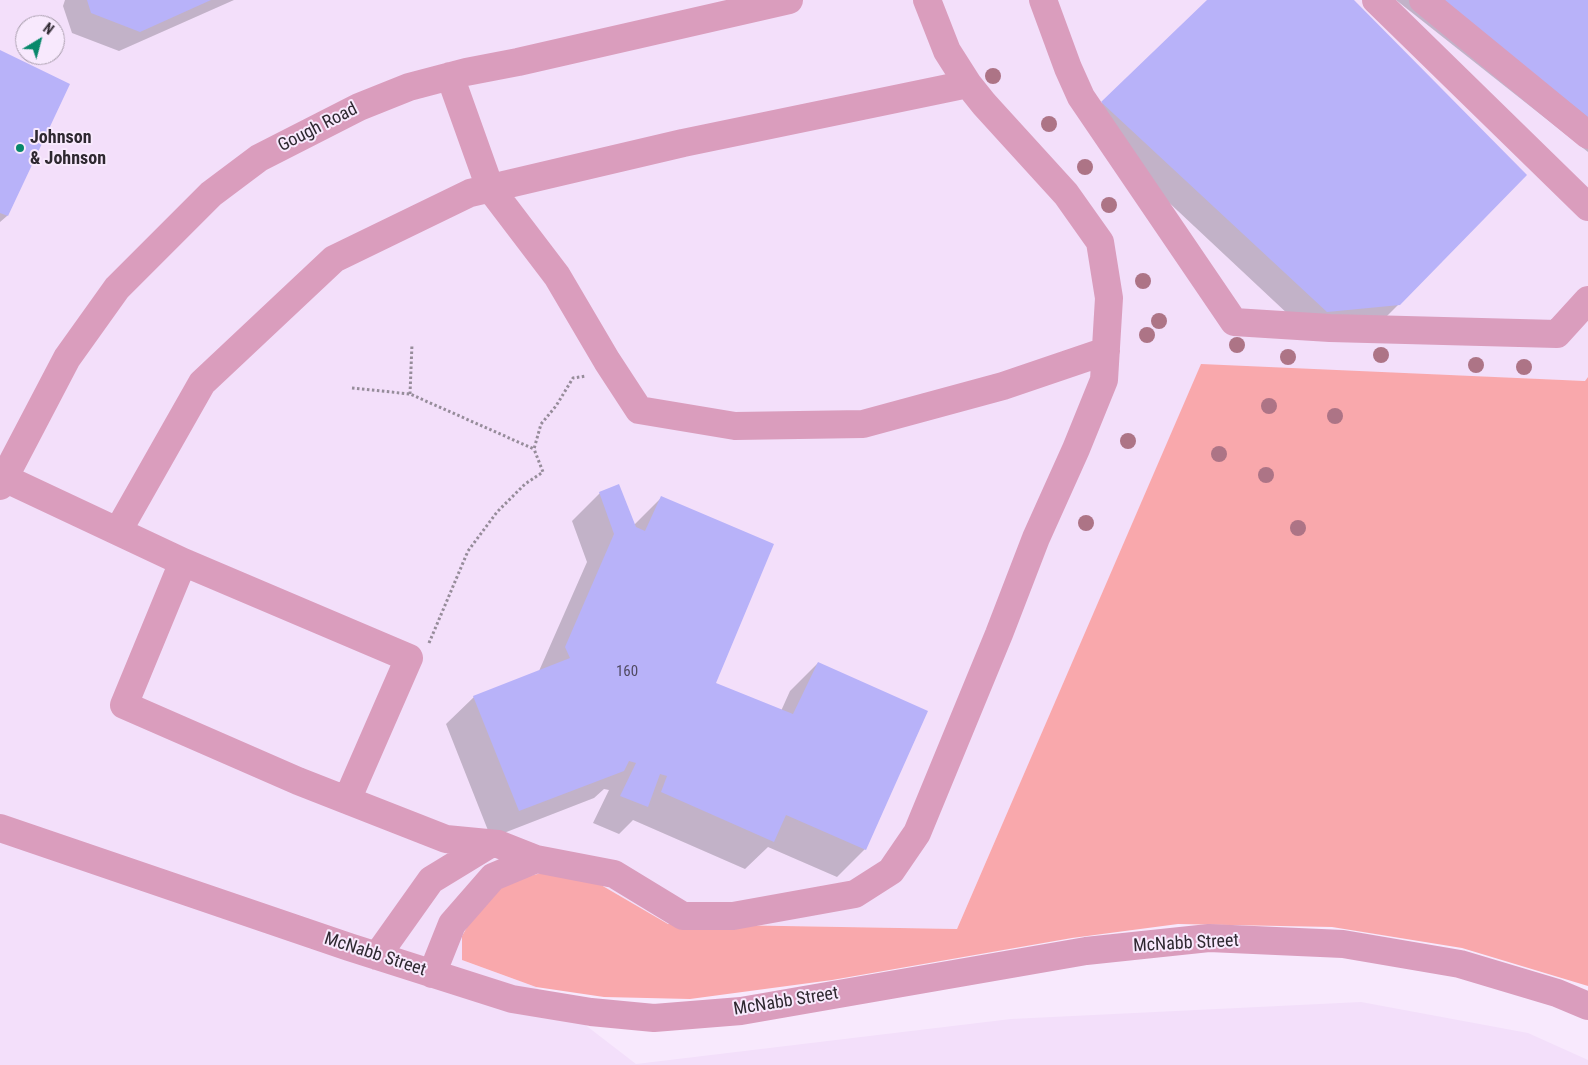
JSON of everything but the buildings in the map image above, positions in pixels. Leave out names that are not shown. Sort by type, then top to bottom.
[{"type":"street","name":"Gough Road","points":[[2,482],[67,358],[117,288],[211,194],[259,158],[359,107],[409,87],[450,76],[789,0]]},
{"type":"street","points":[[183,562],[124,705],[298,781],[446,839],[498,844],[536,859],[614,874],[683,916],[733,916],[855,894],[892,871],[917,833],[999,634],[1036,538],[1104,380],[1109,298],[1100,242],[1066,194],[968,84],[947,51],[927,0]]},
{"type":"street","points":[[1043,0],[1068,68],[1082,97],[1234,322],[1330,328],[1557,334],[1588,300]]},
{"type":"street","points":[[1376,0],[1588,207]]},
{"type":"street","points":[[1423,0],[1588,135]]},
{"type":"street","points":[[450,76],[490,188],[557,276],[639,410],[735,426],[863,424],[1003,386],[1106,351]]},
{"type":"street","points":[[118,531],[202,383],[334,259],[470,193],[683,143],[968,84]]},
{"type":"street","points":[[2,482],[118,531],[183,562],[409,658],[347,800]]},
{"type":"street","name":"McNabb Street","points":[[0,828],[377,956],[512,999],[591,1012],[654,1018],[740,1011],[1086,951],[1209,938],[1343,944],[1460,964],[1556,993],[1588,1006]]},
{"type":"street","points":[[377,956],[431,880],[490,844]]},
{"type":"street","points":[[432,974],[452,924],[493,877],[536,859]]},
{"type":"path","points":[[410,394],[412,344]]},
{"type":"path","points":[[427,648],[468,551],[497,512],[525,484],[543,472],[534,449],[541,424],[556,406],[573,378],[614,371]]},
{"type":"path","points":[[352,388],[410,394],[534,449]]},
{"type":"shaded area","points":[[0,0],[1588,0],[1588,377],[1585,381],[1201,365],[957,929],[668,924],[589,878],[462,960],[536,987],[636,1064],[1011,1019],[1361,1002],[1528,1033],[1588,1060],[1588,1065],[0,1065]]},
{"type":"shaded area","points":[[1201,364],[1585,381],[1588,377],[1588,986],[1462,948],[1332,927],[1178,924],[1072,938],[832,980],[690,999],[604,997],[536,987],[462,960],[462,936],[480,905],[507,882],[549,871],[589,878],[668,924],[957,929]]},
{"type":"place","name":"Johnson & Johnson","points":[[20,148]]}]
